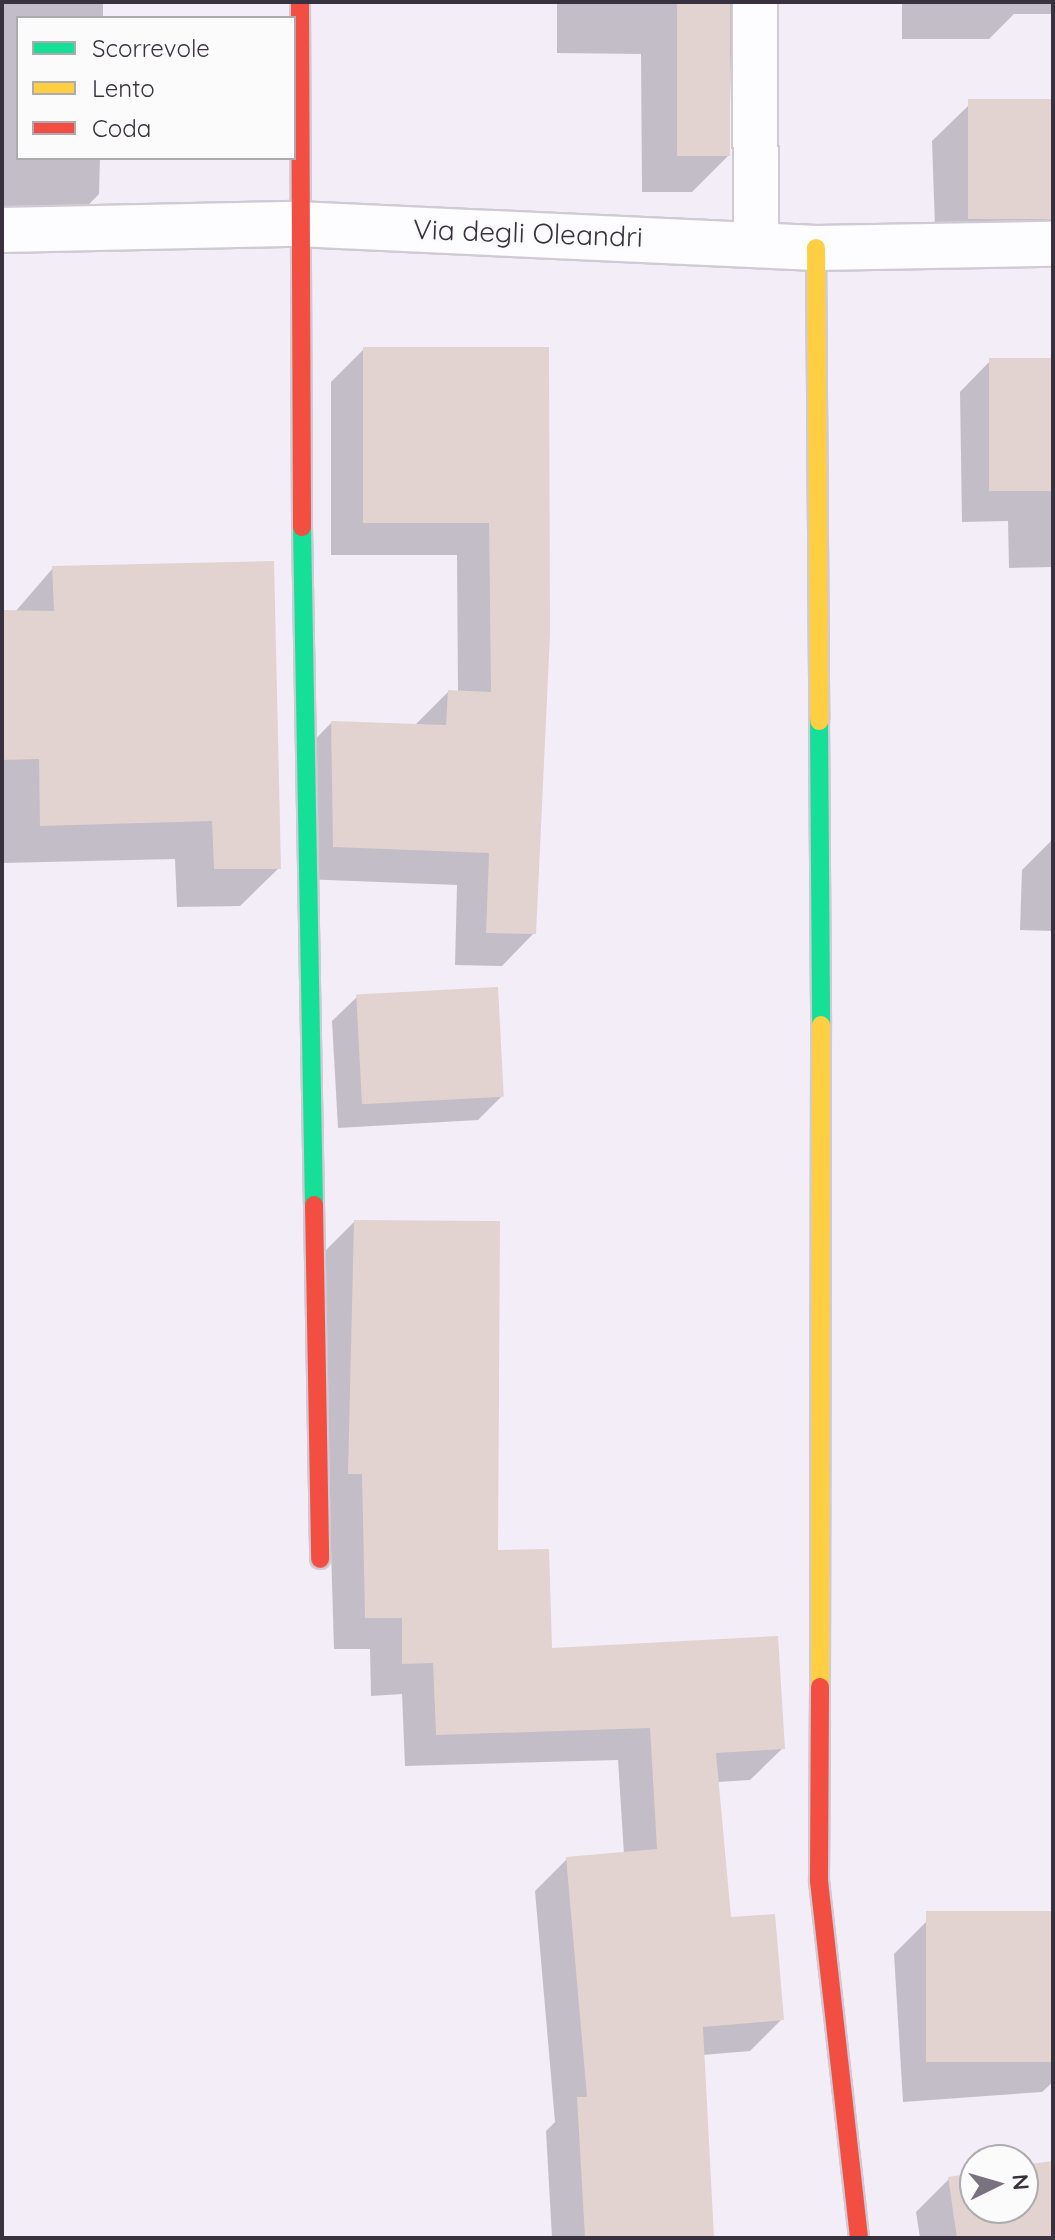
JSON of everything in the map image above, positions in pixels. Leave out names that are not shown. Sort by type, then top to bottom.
[{"type":"street","points":[[300,2],[297,224],[320,1559]]},
{"type":"street","points":[[755,2],[756,242]]},
{"type":"street","name":"Via degli Oleandri","points":[[2,230],[297,224],[756,242],[816,248],[1053,244]]},
{"type":"street","points":[[816,248],[822,1232],[819,1881],[859,2238]]},
{"type":"building","points":[[677,2],[730,2],[730,156],[677,156]]},
{"type":"building","points":[[968,99],[1053,99],[1053,219],[968,219]]},
{"type":"building","points":[[363,347],[549,347],[550,634],[536,934],[486,933],[489,853],[333,847],[331,721],[446,725],[448,690],[491,692],[489,523],[363,523]]},
{"type":"building","points":[[989,358],[1053,358],[1053,491],[989,491]]},
{"type":"building","points":[[274,561],[281,869],[214,869],[212,821],[40,826],[39,759],[2,760],[2,610],[54,611],[52,566]]},
{"type":"building","points":[[498,987],[504,1097],[362,1104],[356,994]]},
{"type":"building","points":[[354,1220],[500,1221],[498,1550],[549,1549],[552,1648],[778,1636],[785,1749],[716,1753],[731,1917],[775,1914],[784,2020],[703,2027],[714,2238],[585,2238],[577,2097],[587,2097],[566,1857],[657,1849],[650,1728],[436,1735],[433,1663],[402,1664],[402,1618],[365,1618],[362,1474],[348,1474]]},
{"type":"building","points":[[926,1911],[1053,1911],[1053,2062],[926,2062]]},
{"type":"building","points":[[1053,2161],[1053,2238],[957,2238],[948,2177],[959,2175],[959,2224],[1039,2224],[1039,2163]]},
{"type":"traffic: fast","points":[[302,527],[314,1205]]},
{"type":"traffic: fast","points":[[819,721],[821,1025]]},
{"type":"traffic: slow","points":[[816,248],[819,721]]},
{"type":"traffic: slow","points":[[820,1687],[821,1025]]},
{"type":"traffic: jam","points":[[300,2],[302,527]]},
{"type":"traffic: jam","points":[[314,1205],[320,1559]]},
{"type":"traffic: jam","points":[[820,1687],[819,1881],[859,2238]]}]
